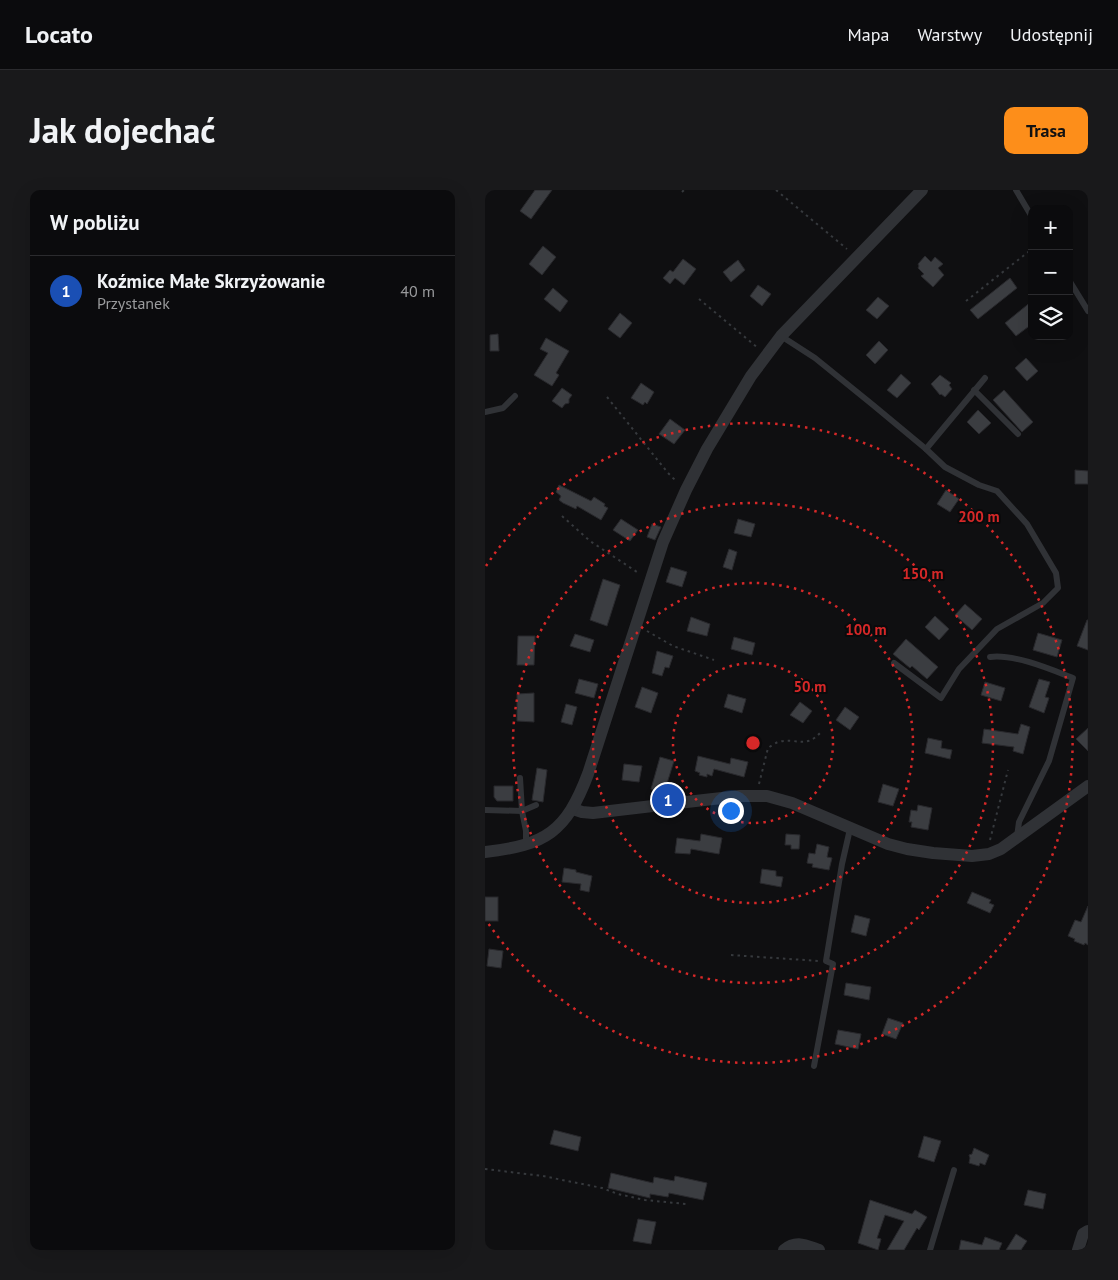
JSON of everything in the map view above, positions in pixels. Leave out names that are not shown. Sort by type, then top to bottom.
[{"type":"street","points":[[485,852],[526,845],[539,840],[559,826],[573,809],[588,774],[663,542],[707,448],[766,355],[781,336],[922,190]]},
{"type":"street","points":[[573,809],[593,813],[704,800],[755,796],[778,798],[888,844],[907,849],[959,855],[989,854],[997,852],[1088,786]]},
{"type":"street","points":[[1079,1250],[1083,1234],[1088,1231]]},
{"type":"street","points":[[783,1250],[790,1244],[802,1244],[819,1250]]},
{"type":"lane","points":[[1016,190],[1028,210]]},
{"type":"lane","points":[[1073,287],[1088,311]]},
{"type":"lane","points":[[781,336],[815,358],[926,449],[945,467],[979,485],[997,491],[1027,524],[1056,573],[1058,588],[1043,603],[997,629],[959,669],[941,698],[895,663]]},
{"type":"lane","points":[[926,449],[985,378]]},
{"type":"lane","points":[[974,390],[1018,434]]},
{"type":"lane","points":[[485,412],[503,408],[515,396]]},
{"type":"lane","points":[[990,657],[1000,656],[1037,665],[1073,678],[1049,760],[1019,822],[1017,838]]},
{"type":"lane","points":[[520,778],[521,811],[526,831],[526,845]]},
{"type":"lane","points":[[485,810],[521,811],[536,805]]},
{"type":"lane","points":[[814,1066],[833,964],[826,961],[841,864],[851,829]]},
{"type":"lane","points":[[930,1250],[954,1170]]},
{"type":"path","points":[[776,190],[857,257]]},
{"type":"path","points":[[966,301],[1030,250]]},
{"type":"path","points":[[699,299],[766,355]]},
{"type":"path","points":[[607,397],[668,473],[686,490]]},
{"type":"path","points":[[562,516],[590,541],[651,580]]},
{"type":"path","points":[[637,624],[673,646],[714,660]]},
{"type":"path","points":[[755,796],[768,748],[777,742],[809,742],[815,739],[822,731]]},
{"type":"path","points":[[989,854],[989,842],[1008,770]]},
{"type":"path","points":[[731,955],[826,961]]},
{"type":"path","points":[[485,1169],[543,1176],[602,1188],[617,1194],[645,1200],[686,1204]]},
{"type":"building","points":[[535,190],[552,190],[531,219],[520,211]]},
{"type":"building","points":[[543,246],[556,257],[542,275],[529,264]]},
{"type":"building","points":[[925,256],[931,262],[935,257],[943,264],[938,268],[944,275],[933,287],[921,276],[924,274],[918,268],[918,264]]},
{"type":"building","points":[[683,259],[696,269],[684,285],[675,278],[670,284],[663,278],[670,270],[673,272]]},
{"type":"building","points":[[738,260],[745,270],[731,282],[723,272]]},
{"type":"building","points":[[1010,278],[1017,288],[978,319],[970,310]]},
{"type":"building","points":[[758,285],[771,294],[762,306],[750,296]]},
{"type":"building","points":[[553,288],[568,301],[560,312],[544,299]]},
{"type":"building","points":[[878,297],[889,306],[877,319],[866,310]]},
{"type":"building","points":[[1028,304],[1028,327],[1016,336],[1005,323]]},
{"type":"building","points":[[620,313],[632,323],[620,338],[608,329]]},
{"type":"building","points":[[498,334],[499,351],[490,351],[490,335]]},
{"type":"building","points":[[546,338],[569,351],[556,373],[559,375],[552,386],[534,375],[548,353],[540,349]]},
{"type":"building","points":[[879,341],[888,350],[875,364],[866,355]]},
{"type":"building","points":[[1026,358],[1038,371],[1027,381],[1015,368]]},
{"type":"building","points":[[901,374],[911,383],[897,398],[887,390]]},
{"type":"building","points":[[940,375],[951,383],[949,385],[952,389],[945,397],[940,395],[931,384]]},
{"type":"building","points":[[641,383],[654,392],[647,404],[645,402],[643,405],[631,398]]},
{"type":"building","points":[[562,388],[572,395],[569,403],[565,404],[562,408],[552,401]]},
{"type":"building","points":[[1004,390],[1033,422],[1022,432],[993,400]]},
{"type":"building","points":[[978,410],[991,423],[979,434],[967,422]]},
{"type":"building","points":[[670,419],[685,430],[674,444],[659,434]]},
{"type":"building","points":[[1075,470],[1088,471],[1088,484],[1075,484]]},
{"type":"building","points":[[559,485],[591,501],[594,497],[605,504],[604,506],[608,508],[601,520],[577,506],[576,509],[559,500],[561,496],[556,492]]},
{"type":"building","points":[[946,490],[959,499],[950,512],[937,504]]},
{"type":"building","points":[[621,519],[638,530],[630,541],[613,530]]},
{"type":"building","points":[[738,519],[755,524],[751,537],[734,533]]},
{"type":"building","points":[[652,524],[661,527],[655,540],[647,537]]},
{"type":"building","points":[[729,549],[737,552],[732,570],[723,567]]},
{"type":"building","points":[[671,567],[687,572],[682,587],[666,582]]},
{"type":"building","points":[[603,579],[620,585],[607,626],[590,620]]},
{"type":"building","points":[[965,604],[982,619],[972,630],[955,615]]},
{"type":"building","points":[[935,616],[949,629],[939,640],[925,627]]},
{"type":"building","points":[[691,617],[710,624],[707,636],[687,631]]},
{"type":"building","points":[[1088,620],[1088,650],[1077,646]]},
{"type":"building","points":[[1038,633],[1062,640],[1057,657],[1033,650]]},
{"type":"building","points":[[575,634],[594,640],[590,652],[570,646]]},
{"type":"building","points":[[518,636],[535,636],[534,665],[517,665]]},
{"type":"building","points":[[734,637],[755,643],[752,655],[731,649]]},
{"type":"building","points":[[906,639],[938,667],[927,679],[912,666],[910,668],[893,654]]},
{"type":"building","points":[[657,651],[673,656],[669,668],[665,667],[662,676],[652,673]]},
{"type":"building","points":[[579,679],[598,684],[594,698],[575,693]]},
{"type":"building","points":[[1039,679],[1050,682],[1045,697],[1049,698],[1044,713],[1029,707]]},
{"type":"building","points":[[985,682],[1005,688],[1001,701],[981,695]]},
{"type":"building","points":[[642,687],[658,693],[651,713],[635,707]]},
{"type":"building","points":[[534,693],[534,722],[517,721],[517,694]]},
{"type":"building","points":[[728,694],[746,699],[742,713],[724,707]]},
{"type":"building","points":[[800,702],[812,711],[803,723],[790,715]]},
{"type":"building","points":[[566,704],[577,707],[572,725],[561,722]]},
{"type":"building","points":[[845,707],[859,717],[850,730],[836,720]]},
{"type":"building","points":[[1021,724],[1030,727],[1023,754],[1013,751],[1014,747],[982,743],[984,729],[1018,734]]},
{"type":"building","points":[[1088,728],[1088,751],[1076,739]]},
{"type":"building","points":[[928,738],[942,741],[941,748],[952,750],[950,759],[925,753]]},
{"type":"building","points":[[698,756],[730,764],[731,758],[748,762],[744,777],[714,769],[712,776],[707,774],[707,777],[699,775],[700,773],[695,771]]},
{"type":"building","points":[[660,757],[674,761],[664,793],[651,789]]},
{"type":"building","points":[[624,764],[642,766],[639,782],[622,780]]},
{"type":"building","points":[[537,768],[547,770],[543,802],[532,800]]},
{"type":"building","points":[[883,784],[899,789],[893,806],[878,802]]},
{"type":"building","points":[[494,786],[513,786],[513,801],[497,801],[494,797]]},
{"type":"building","points":[[918,805],[932,808],[928,830],[911,827],[912,822],[909,822],[911,810],[917,811]]},
{"type":"building","points":[[701,834],[722,838],[719,854],[691,849],[690,854],[675,853],[677,838],[700,841]]},
{"type":"building","points":[[786,834],[800,835],[799,849],[791,849],[791,845],[785,845]]},
{"type":"building","points":[[817,844],[829,847],[827,857],[832,858],[829,870],[812,867],[813,864],[807,863],[809,853],[815,854]]},
{"type":"building","points":[[564,868],[592,876],[589,892],[580,890],[581,884],[562,882]]},
{"type":"building","points":[[762,869],[776,871],[776,876],[783,877],[781,887],[760,883]]},
{"type":"building","points":[[972,892],[991,900],[989,903],[994,905],[990,913],[967,903]]},
{"type":"building","points":[[485,897],[498,897],[498,921],[485,921]]},
{"type":"building","points":[[1088,906],[1088,945],[1085,943],[1084,945],[1068,936],[1075,920],[1081,922]]},
{"type":"building","points":[[855,915],[870,919],[866,936],[851,932]]},
{"type":"building","points":[[489,949],[503,951],[501,968],[487,966]]},
{"type":"building","points":[[846,983],[871,987],[869,1000],[844,995]]},
{"type":"building","points":[[888,1018],[903,1023],[896,1039],[882,1034]]},
{"type":"building","points":[[838,1030],[861,1034],[858,1049],[835,1044]]},
{"type":"building","points":[[554,1130],[581,1137],[578,1151],[550,1144]]},
{"type":"building","points":[[924,1136],[941,1141],[934,1162],[918,1157]]},
{"type":"building","points":[[974,1148],[989,1155],[985,1165],[980,1163],[979,1166],[969,1163],[969,1155],[972,1154]]},
{"type":"building","points":[[611,1173],[653,1183],[654,1177],[674,1181],[675,1176],[707,1183],[703,1200],[669,1193],[668,1197],[650,1194],[650,1198],[608,1188]]},
{"type":"building","points":[[1028,1190],[1046,1194],[1043,1209],[1024,1205]]},
{"type":"building","points":[[870,1200],[912,1214],[915,1210],[927,1217],[919,1230],[917,1228],[904,1250],[887,1250],[904,1221],[885,1215],[877,1238],[881,1239],[878,1250],[858,1243]]},
{"type":"building","points":[[638,1219],[656,1222],[651,1244],[633,1241]]},
{"type":"building","points":[[1016,1234],[1027,1241],[1021,1250],[1006,1250]]},
{"type":"building","points":[[985,1237],[1002,1243],[999,1250],[959,1250],[961,1240],[982,1245]]},
{"type":"place","name":"Koźmice Małe Skrzyżowanie","points":[[668,800]]}]
